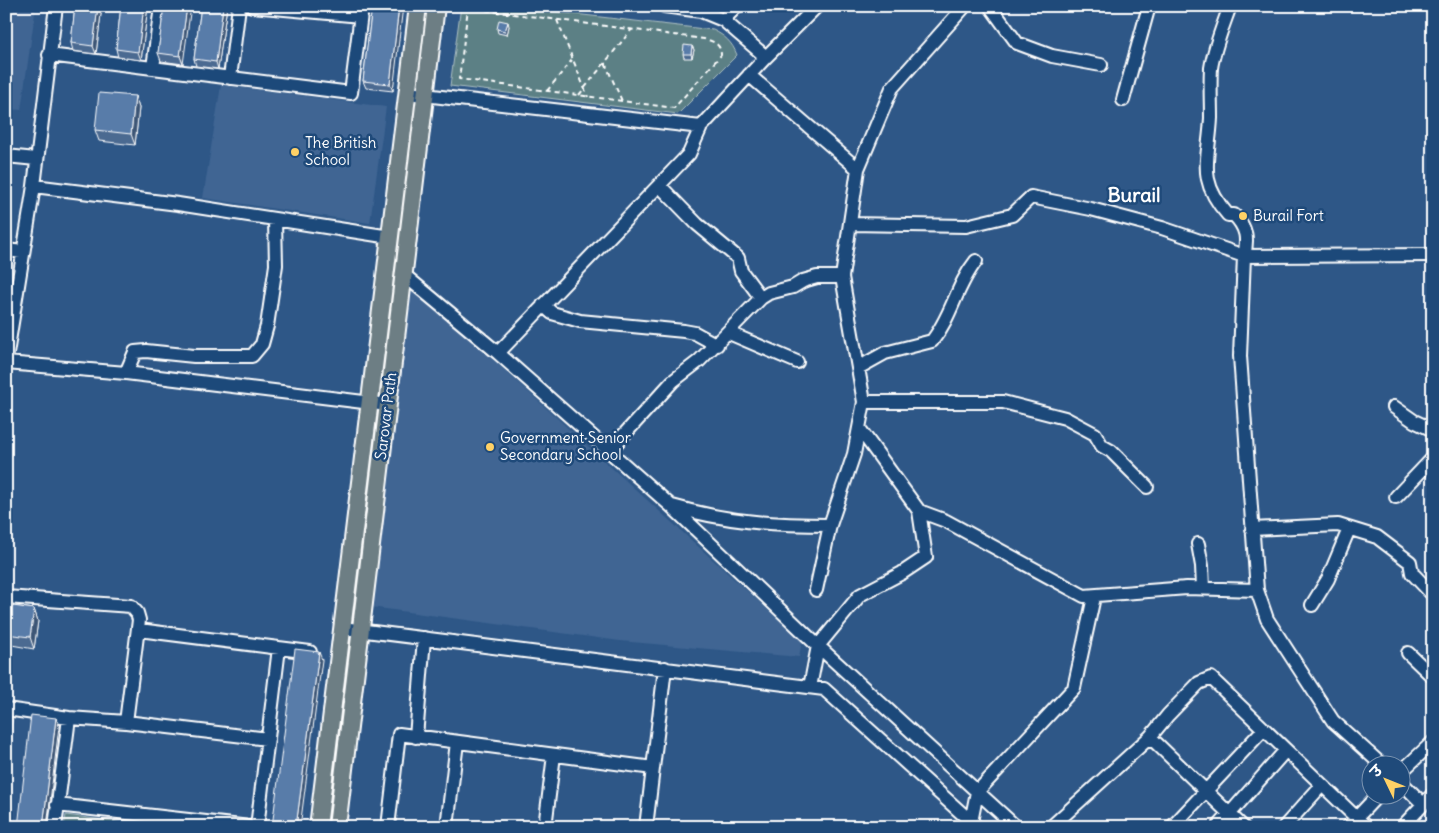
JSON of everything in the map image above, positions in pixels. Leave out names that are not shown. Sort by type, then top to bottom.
[{"type":"main road","name":"Sarovar Path","points":[[318,827],[418,6]]},
{"type":"main road","name":"Sarovar Path","points":[[337,827],[436,6]]},
{"type":"street","points":[[56,6],[34,186],[6,362],[126,373],[388,405]]},
{"type":"street","points":[[153,68],[160,6]]},
{"type":"street","points":[[230,78],[239,6]]},
{"type":"street","points":[[49,55],[351,93],[362,11],[252,6]]},
{"type":"street","points":[[664,6],[701,11],[723,20],[766,57]]},
{"type":"street","points":[[723,20],[727,6]]},
{"type":"street","points":[[723,20],[737,6]]},
{"type":"street","points":[[498,353],[690,154],[701,127],[766,57],[817,6]]},
{"type":"street","points":[[990,6],[1017,43],[1052,56],[1101,65]]},
{"type":"street","points":[[1123,100],[1149,6]]},
{"type":"street","points":[[1230,6],[1212,66],[1211,120],[1207,144],[1206,174],[1218,204],[1228,215],[1234,215],[1243,224],[1247,240],[1244,256],[1240,356],[1257,590],[1267,619],[1333,721],[1372,756]]},
{"type":"street","points":[[816,590],[830,525],[854,454],[864,402],[842,277],[858,169],[892,88],[961,7]]},
{"type":"street","points":[[749,76],[858,169]]},
{"type":"street","points":[[407,93],[701,127]]},
{"type":"street","points":[[6,156],[36,159]]},
{"type":"street","points":[[659,185],[697,224],[738,258],[741,271],[761,298]]},
{"type":"street","points":[[34,186],[178,204],[390,237]]},
{"type":"street","points":[[850,224],[966,226],[1012,215],[1031,197],[1091,209],[1162,228],[1244,256],[1433,255]]},
{"type":"street","points":[[126,373],[136,352],[194,356],[252,356],[262,344],[267,326],[276,265],[276,220]]},
{"type":"street","points":[[6,250],[23,252]]},
{"type":"street","points":[[858,368],[885,353],[932,341],[950,313],[960,285],[976,261]]},
{"type":"street","points":[[403,274],[498,353],[670,505],[818,646],[1016,827]]},
{"type":"street","points":[[609,451],[673,381],[699,362],[761,298],[769,293],[793,287],[803,281],[817,277],[842,277]]},
{"type":"street","points":[[543,305],[552,313],[580,321],[696,333],[717,345]]},
{"type":"street","points":[[729,333],[797,362]]},
{"type":"street","points":[[864,402],[1003,402],[1065,418],[1094,434],[1102,446],[1115,455],[1147,487]]},
{"type":"street","points":[[1394,407],[1414,421],[1433,430]]},
{"type":"street","points":[[810,687],[818,646],[860,595],[902,573],[926,557],[919,511],[859,428]]},
{"type":"street","points":[[1396,497],[1433,458]]},
{"type":"street","points":[[670,505],[712,517],[769,524],[830,525]]},
{"type":"street","points":[[919,511],[946,522],[1084,596],[1187,588],[1257,590]]},
{"type":"street","points":[[1252,529],[1338,525],[1378,537],[1410,562],[1412,573],[1433,595]]},
{"type":"street","points":[[1312,604],[1328,579],[1349,529]]},
{"type":"street","points":[[1198,544],[1203,588]]},
{"type":"street","points":[[972,825],[978,792],[1074,688],[1094,596]]},
{"type":"street","points":[[6,597],[131,606],[137,612],[138,630],[126,722]]},
{"type":"street","points":[[342,628],[824,689],[972,825]]},
{"type":"street","points":[[138,630],[313,653]]},
{"type":"street","points":[[416,737],[424,638]]},
{"type":"street","points":[[257,827],[279,648]]},
{"type":"street","points":[[1408,653],[1433,676]]},
{"type":"street","points":[[646,827],[665,668]]},
{"type":"street","points":[[1051,827],[1150,737],[1168,714],[1199,683],[1211,678],[1361,822]]},
{"type":"street","points":[[6,709],[69,718],[126,722],[268,739]]},
{"type":"street","points":[[55,827],[69,718]]},
{"type":"street","points":[[1172,827],[1264,729]]},
{"type":"street","points":[[388,827],[399,734],[653,768]]},
{"type":"street","points":[[1150,737],[1243,827]]},
{"type":"street","points":[[447,827],[457,742]]},
{"type":"street","points":[[1412,762],[1433,742]]},
{"type":"street","points":[[1218,827],[1286,750]]},
{"type":"street","points":[[544,827],[554,755]]},
{"type":"street","points":[[1284,827],[1322,785]]},
{"type":"street","points":[[1412,793],[1423,804]]},
{"type":"street","points":[[1402,827],[1433,794]]},
{"type":"street","points":[[57,805],[178,822],[250,827]]},
{"type":"street","points":[[1348,827],[1361,822],[1371,806]]},
{"type":"path","points":[[468,8],[632,29],[704,38],[713,41],[719,47],[721,55],[674,108],[460,79],[468,8]]},
{"type":"path","points":[[557,20],[588,96]]},
{"type":"path","points":[[580,95],[632,29]]},
{"type":"path","points":[[547,91],[573,59]]},
{"type":"path","points":[[605,63],[622,101]]},
{"type":"shaded area","points":[[6,6],[36,6],[21,110],[6,109]]},
{"type":"shaded area","name":"The British School","points":[[221,85],[386,107],[370,223],[203,198]]},
{"type":"shaded area","name":"Government Senior Secondary School","points":[[412,286],[802,641],[799,657],[620,641],[371,607]]},
{"type":"green space","points":[[461,6],[505,6],[713,30],[728,40],[737,55],[678,114],[450,86]]},
{"type":"green space","points":[[66,815],[154,827],[64,827]]},
{"type":"building","points":[[75,6],[98,6],[93,46],[71,43]]},
{"type":"building","points":[[121,6],[144,6],[138,52],[116,49]]},
{"type":"building","points":[[164,6],[187,6],[180,56],[158,53]]},
{"type":"building","points":[[201,6],[223,6],[216,62],[194,59]]},
{"type":"building","points":[[372,6],[399,6],[390,84],[363,81]]},
{"type":"building","points":[[499,20],[508,22],[505,31],[497,29]]},
{"type":"building","points":[[684,45],[692,46],[691,54],[683,54]]},
{"type":"building","points":[[99,93],[135,96],[131,134],[95,130]]},
{"type":"building","points":[[6,605],[34,609],[30,637],[6,634]]},
{"type":"building","points":[[295,649],[319,652],[296,827],[272,827]]},
{"type":"building","points":[[6,712],[10,712],[6,741]]},
{"type":"building","points":[[31,715],[56,718],[43,827],[18,827]]},
{"type":"place","name":"The British School","points":[[295,152]]},
{"type":"place","name":"Burail Fort","points":[[1243,216]]},
{"type":"place","name":"Government Senior Secondary School","points":[[490,447]]},
{"type":"district","name":"Burail","points":[[1134,195]]}]
